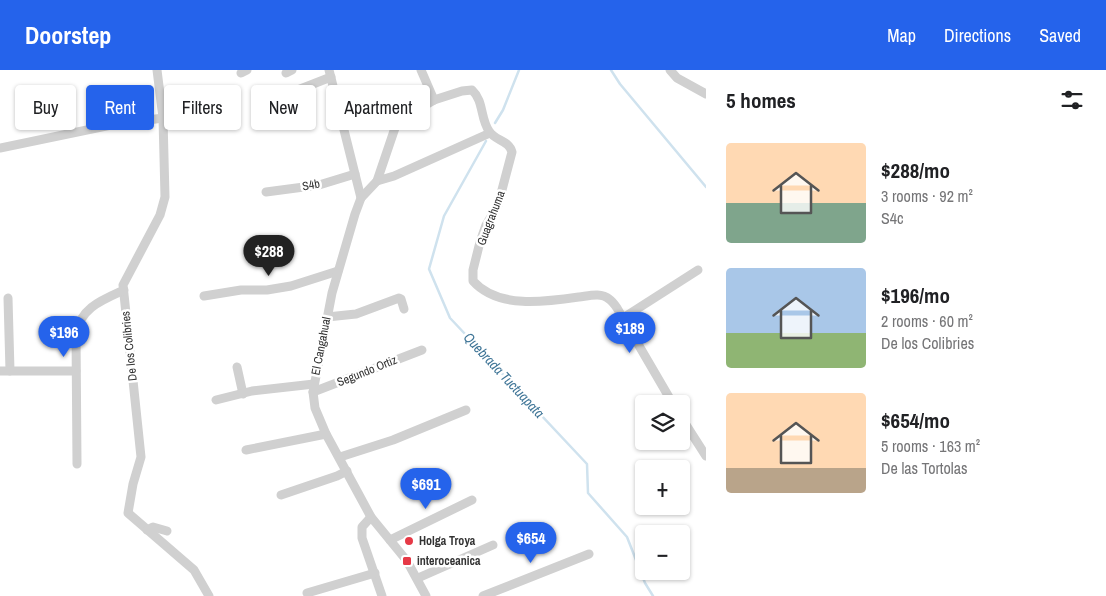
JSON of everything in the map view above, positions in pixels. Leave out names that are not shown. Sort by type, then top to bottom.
[{"type":"street","name":"De los Colibries","points":[[157,70],[163,118],[165,197],[160,215],[123,285],[141,457],[133,484],[128,513],[194,570],[209,596]]},
{"type":"street","points":[[377,181],[394,176],[490,133],[483,118],[477,94],[472,90],[462,91],[434,100],[421,70]]},
{"type":"street","points":[[670,70],[678,78],[706,94]]},
{"type":"street","points":[[304,85],[330,73],[361,198]]},
{"type":"street","name":"El Cangahual","points":[[426,596],[418,578],[407,561],[371,517],[326,434],[315,408],[314,388],[327,317],[338,271],[361,198],[377,181],[396,125],[403,118],[434,100]]},
{"type":"street","points":[[0,148],[111,125],[163,118]]},
{"type":"street","name":"Guagrahuma","points":[[490,133],[506,143],[512,152],[498,205],[486,225],[480,242],[473,270],[473,281],[479,288],[504,299],[544,300],[600,295],[609,298],[623,318]]},
{"type":"street","name":"S4b","points":[[266,192],[319,184],[355,174]]},
{"type":"street","points":[[668,395],[623,318],[698,270]]},
{"type":"street","points":[[204,296],[241,290],[267,290],[291,286],[338,271]]},
{"type":"street","points":[[78,464],[77,324],[89,308],[124,290]]},
{"type":"street","points":[[8,298],[10,371]]},
{"type":"street","points":[[327,317],[356,314],[399,298],[404,308]]},
{"type":"street","name":"Segundo Ortiz","points":[[216,400],[243,394],[314,388],[422,350]]},
{"type":"street","points":[[237,367],[243,394]]},
{"type":"street","points":[[0,371],[76,371]]},
{"type":"street","points":[[340,457],[393,440],[466,410]]},
{"type":"street","points":[[690,430],[705,452]]},
{"type":"street","points":[[246,450],[326,434]]},
{"type":"street","points":[[281,495],[337,476],[347,470]]},
{"type":"street","points":[[390,540],[472,500]]},
{"type":"street","points":[[371,517],[362,527],[362,538],[382,596]]},
{"type":"street","points":[[147,530],[153,527],[167,531]]},
{"type":"street","points":[[418,578],[493,545]]},
{"type":"street","points":[[483,596],[589,554]]},
{"type":"street","points":[[307,592],[375,573]]},
{"type":"waterway","name":"Quebrada Tuctuapata","points":[[495,123],[503,110],[519,70]]},
{"type":"waterway","points":[[611,70],[620,84],[706,187]]},
{"type":"waterway","name":"Quebrada Tuctuapata","points":[[486,141],[444,216],[429,269],[450,318],[587,464],[588,493],[627,537],[645,583],[653,596]]},
{"type":"place","name":"Holga Troya","points":[[409,541]]},
{"type":"place","name":"interoceanica","points":[[407,561]]}]
